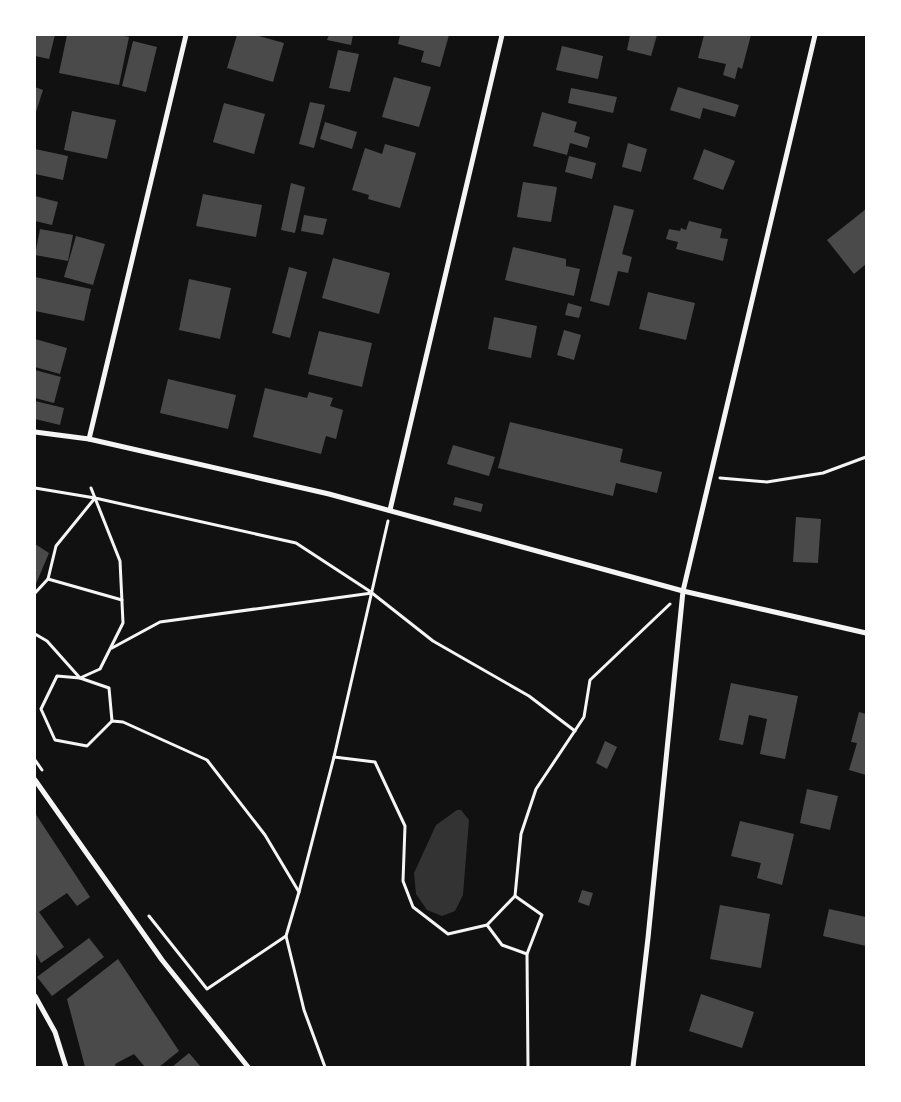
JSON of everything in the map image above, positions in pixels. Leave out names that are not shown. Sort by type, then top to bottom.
[{"type":"street","points":[[89,438],[186,35]]},
{"type":"street","points":[[390,510],[502,35]]},
{"type":"street","points":[[632,1067],[648,938],[683,591],[814,35]]},
{"type":"street","points":[[35,432],[89,438],[390,510],[683,591],[866,633]]},
{"type":"street","points":[[35,780],[162,960],[248,1067]]},
{"type":"street","points":[[35,996],[55,1032],[66,1067]]},
{"type":"path","points":[[711,477],[767,482],[823,473],[866,457]]},
{"type":"path","points":[[35,488],[95,498],[296,543],[372,593],[433,641],[529,696],[575,731]]},
{"type":"path","points":[[80,678],[100,669],[123,624],[120,561],[90,488]]},
{"type":"path","points":[[35,592],[48,579],[56,546],[95,498]]},
{"type":"path","points":[[325,1067],[304,1010],[286,936],[334,757],[381,560],[390,510]]},
{"type":"path","points":[[48,579],[122,600]]},
{"type":"path","points":[[334,757],[375,762],[405,826],[403,882],[413,907],[448,934],[487,925],[515,896],[521,834],[536,789],[584,717],[590,680],[683,591]]},
{"type":"path","points":[[111,648],[160,622],[372,593]]},
{"type":"path","points":[[35,634],[47,641],[80,678]]},
{"type":"path","points":[[112,722],[109,688],[80,678],[58,676],[40,709],[55,740],[86,746],[112,722],[123,722],[207,760],[265,835],[299,892]]},
{"type":"path","points":[[515,896],[542,916],[527,954],[528,1067]]},
{"type":"path","points":[[146,914],[207,989],[286,936]]},
{"type":"path","points":[[487,925],[502,945],[527,954]]},
{"type":"shaded area","points":[[457,810],[461,810],[469,820],[463,895],[455,911],[442,916],[427,910],[416,894],[414,873],[436,825]]},
{"type":"building","points":[[35,35],[55,35],[49,59],[35,56]]},
{"type":"building","points":[[67,35],[120,35],[129,37],[119,85],[59,73]]},
{"type":"building","points":[[237,35],[255,35],[284,43],[273,82],[227,68]]},
{"type":"building","points":[[329,35],[353,35],[351,45],[327,40]]},
{"type":"building","points":[[400,35],[449,35],[440,67],[421,62],[424,51],[398,44]]},
{"type":"building","points":[[630,35],[657,35],[651,56],[627,50]]},
{"type":"building","points":[[704,35],[751,35],[742,69],[738,67],[735,79],[723,75],[726,64],[698,58]]},
{"type":"building","points":[[133,41],[157,47],[146,92],[122,86]]},
{"type":"building","points":[[562,46],[603,56],[598,79],[556,70]]},
{"type":"building","points":[[338,50],[359,54],[350,92],[329,88]]},
{"type":"building","points":[[394,77],[431,87],[419,127],[382,117]]},
{"type":"building","points":[[35,87],[43,90],[35,115]]},
{"type":"building","points":[[678,87],[739,105],[735,117],[703,108],[700,119],[670,110]]},
{"type":"building","points":[[571,88],[617,97],[613,113],[568,103]]},
{"type":"building","points":[[310,102],[325,105],[314,148],[299,144]]},
{"type":"building","points":[[224,103],[265,114],[254,154],[213,142]]},
{"type":"building","points":[[72,111],[116,120],[107,159],[64,150]]},
{"type":"building","points":[[542,112],[577,122],[574,132],[590,137],[587,148],[570,143],[567,155],[533,146]]},
{"type":"building","points":[[325,122],[357,132],[352,149],[320,139]]},
{"type":"building","points":[[628,143],[647,149],[641,172],[622,167]]},
{"type":"building","points":[[385,144],[416,153],[400,208],[368,199],[369,195],[352,190],[365,148],[382,154]]},
{"type":"building","points":[[35,149],[68,156],[63,180],[35,174]]},
{"type":"building","points":[[704,149],[735,161],[723,190],[693,179]]},
{"type":"building","points":[[569,156],[596,163],[592,179],[565,172]]},
{"type":"building","points":[[523,182],[557,187],[551,222],[517,217]]},
{"type":"building","points":[[291,183],[305,187],[295,233],[281,230]]},
{"type":"building","points":[[203,194],[262,205],[256,237],[196,226]]},
{"type":"building","points":[[35,196],[58,202],[52,225],[35,221]]},
{"type":"building","points":[[614,205],[634,210],[622,254],[632,257],[628,273],[618,271],[609,306],[590,301]]},
{"type":"building","points":[[866,209],[866,264],[854,274],[827,240]]},
{"type":"building","points":[[304,215],[327,219],[323,235],[301,231]]},
{"type":"building","points":[[689,221],[722,229],[720,238],[728,239],[723,261],[676,249],[678,242],[666,239],[669,229],[680,231],[681,228],[686,230]]},
{"type":"building","points":[[40,229],[73,235],[68,261],[35,255]]},
{"type":"building","points":[[76,236],[105,244],[93,285],[64,277]]},
{"type":"building","points":[[513,247],[566,259],[566,266],[580,269],[574,296],[505,280]]},
{"type":"building","points":[[333,258],[390,273],[379,314],[322,298]]},
{"type":"building","points":[[289,267],[307,272],[290,338],[272,333]]},
{"type":"building","points":[[35,277],[91,289],[84,321],[35,311]]},
{"type":"building","points":[[189,279],[231,288],[220,339],[179,330]]},
{"type":"building","points":[[648,292],[695,303],[686,340],[639,329]]},
{"type":"building","points":[[568,303],[582,307],[579,318],[565,315]]},
{"type":"building","points":[[494,317],[537,326],[531,358],[488,349]]},
{"type":"building","points":[[564,330],[581,335],[574,360],[557,355]]},
{"type":"building","points":[[319,331],[372,343],[362,387],[308,374]]},
{"type":"building","points":[[35,339],[67,348],[60,374],[35,367]]},
{"type":"building","points":[[35,370],[61,377],[54,403],[35,398]]},
{"type":"building","points":[[168,379],[236,395],[228,429],[160,413]]},
{"type":"building","points":[[265,388],[307,398],[309,392],[333,398],[330,406],[343,410],[336,439],[326,436],[321,454],[253,437]]},
{"type":"building","points":[[35,401],[64,408],[60,425],[35,419]]},
{"type":"building","points":[[510,422],[623,449],[620,462],[662,472],[657,493],[616,483],[613,496],[498,468]]},
{"type":"building","points":[[453,445],[495,457],[489,476],[447,464]]},
{"type":"building","points":[[455,497],[483,504],[481,512],[453,505]]},
{"type":"building","points":[[796,517],[821,519],[818,563],[793,562]]},
{"type":"building","points":[[35,544],[49,553],[35,586]]},
{"type":"building","points":[[731,683],[798,696],[785,759],[760,754],[767,719],[749,715],[743,745],[719,740]]},
{"type":"building","points":[[859,712],[866,714],[866,775],[849,770],[857,743],[851,742]]},
{"type":"building","points":[[605,741],[617,747],[607,769],[596,763]]},
{"type":"building","points":[[807,789],[838,796],[830,830],[800,823]]},
{"type":"building","points":[[35,813],[90,897],[77,906],[67,893],[39,912],[64,947],[41,963],[35,952]]},
{"type":"building","points":[[740,821],[794,834],[782,885],[757,878],[761,863],[731,856]]},
{"type":"building","points":[[582,890],[593,893],[589,906],[578,902]]},
{"type":"building","points":[[720,905],[770,914],[761,968],[710,959]]},
{"type":"building","points":[[829,909],[866,917],[866,946],[823,936]]},
{"type":"building","points":[[89,938],[104,957],[52,996],[37,977]]},
{"type":"building","points":[[118,959],[179,1051],[159,1067],[145,1067],[134,1054],[115,1064],[116,1067],[85,1067],[67,999]]},
{"type":"building","points":[[701,994],[754,1012],[742,1048],[689,1031]]},
{"type":"building","points":[[189,1053],[201,1067],[172,1067]]}]
